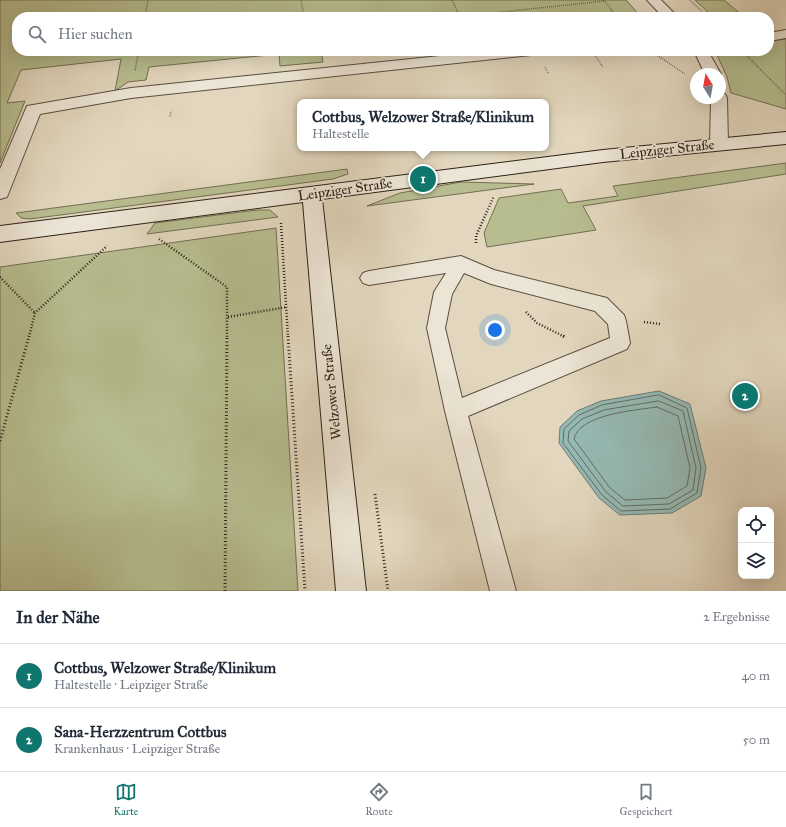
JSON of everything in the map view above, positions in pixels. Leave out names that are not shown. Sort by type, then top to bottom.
[{"type":"street","points":[[654,0],[665,12]]},
{"type":"street","points":[[774,35],[786,34]]},
{"type":"street","points":[[0,192],[33,110],[131,93],[483,56]]},
{"type":"street","points":[[704,56],[710,68]]},
{"type":"street","points":[[719,104],[719,144]]},
{"type":"street","name":"Leipziger Straße","points":[[0,234],[603,156],[786,138]]},
{"type":"street","name":"Welzower Straße","points":[[312,193],[351,591]]},
{"type":"lane","points":[[461,263],[443,292],[436,328],[455,411],[503,591]]},
{"type":"lane","points":[[369,278],[461,263],[491,277],[601,304],[617,320],[620,343],[455,411]]},
{"type":"path","points":[[146,12],[148,0]]},
{"type":"path","points":[[301,0],[303,12]]},
{"type":"path","points":[[452,0],[458,12]]},
{"type":"path","points":[[690,0],[703,12]]},
{"type":"path","points":[[506,12],[605,1],[613,12]]},
{"type":"path","points":[[595,56],[603,67]]},
{"type":"path","points":[[658,56],[685,74]]},
{"type":"path","points":[[747,56],[786,95]]},
{"type":"path","points":[[476,244],[476,236],[494,196]]},
{"type":"path","points":[[281,223],[306,591]]},
{"type":"path","points":[[159,238],[227,287],[225,591]]},
{"type":"path","points":[[0,441],[34,313],[109,244]]},
{"type":"path","points":[[0,277],[34,313]]},
{"type":"path","points":[[228,317],[287,307]]},
{"type":"path","points":[[537,323],[548,328]]},
{"type":"green space","points":[[0,0],[626,0],[637,12],[12,12],[12,56],[259,56],[149,67],[146,80],[128,82],[115,91],[121,59],[21,70],[7,103],[25,101],[0,163]]},
{"type":"green space","points":[[695,0],[724,0],[738,12],[708,12]]},
{"type":"green space","points":[[786,39],[786,109],[731,93],[726,75],[726,68],[723,68],[717,56],[774,56],[774,40]]},
{"type":"green space","points":[[279,56],[322,56],[323,62],[280,66]]},
{"type":"green space","points":[[786,163],[786,174],[583,206],[596,230],[487,247],[484,233],[499,198],[561,189],[568,203],[618,196],[613,186]]},
{"type":"green space","points":[[347,169],[348,174],[333,179],[30,219],[21,218],[16,213]]},
{"type":"green space","points":[[461,182],[534,184],[367,206],[400,193]]},
{"type":"green space","points":[[257,210],[270,210],[278,217],[147,234],[155,223]]},
{"type":"green space","points":[[276,228],[298,591],[0,591],[0,267]]},
{"type":"water","points":[[659,391],[690,404],[706,468],[701,496],[672,513],[620,515],[599,498],[559,443],[560,427],[577,411],[601,401]]},
{"type":"place","name":"Cottbus, Welzower Straße/Klinikum","points":[[423,179]]},
{"type":"place","name":"Sana-Herzzentrum Cottbus","points":[[745,396]]}]
